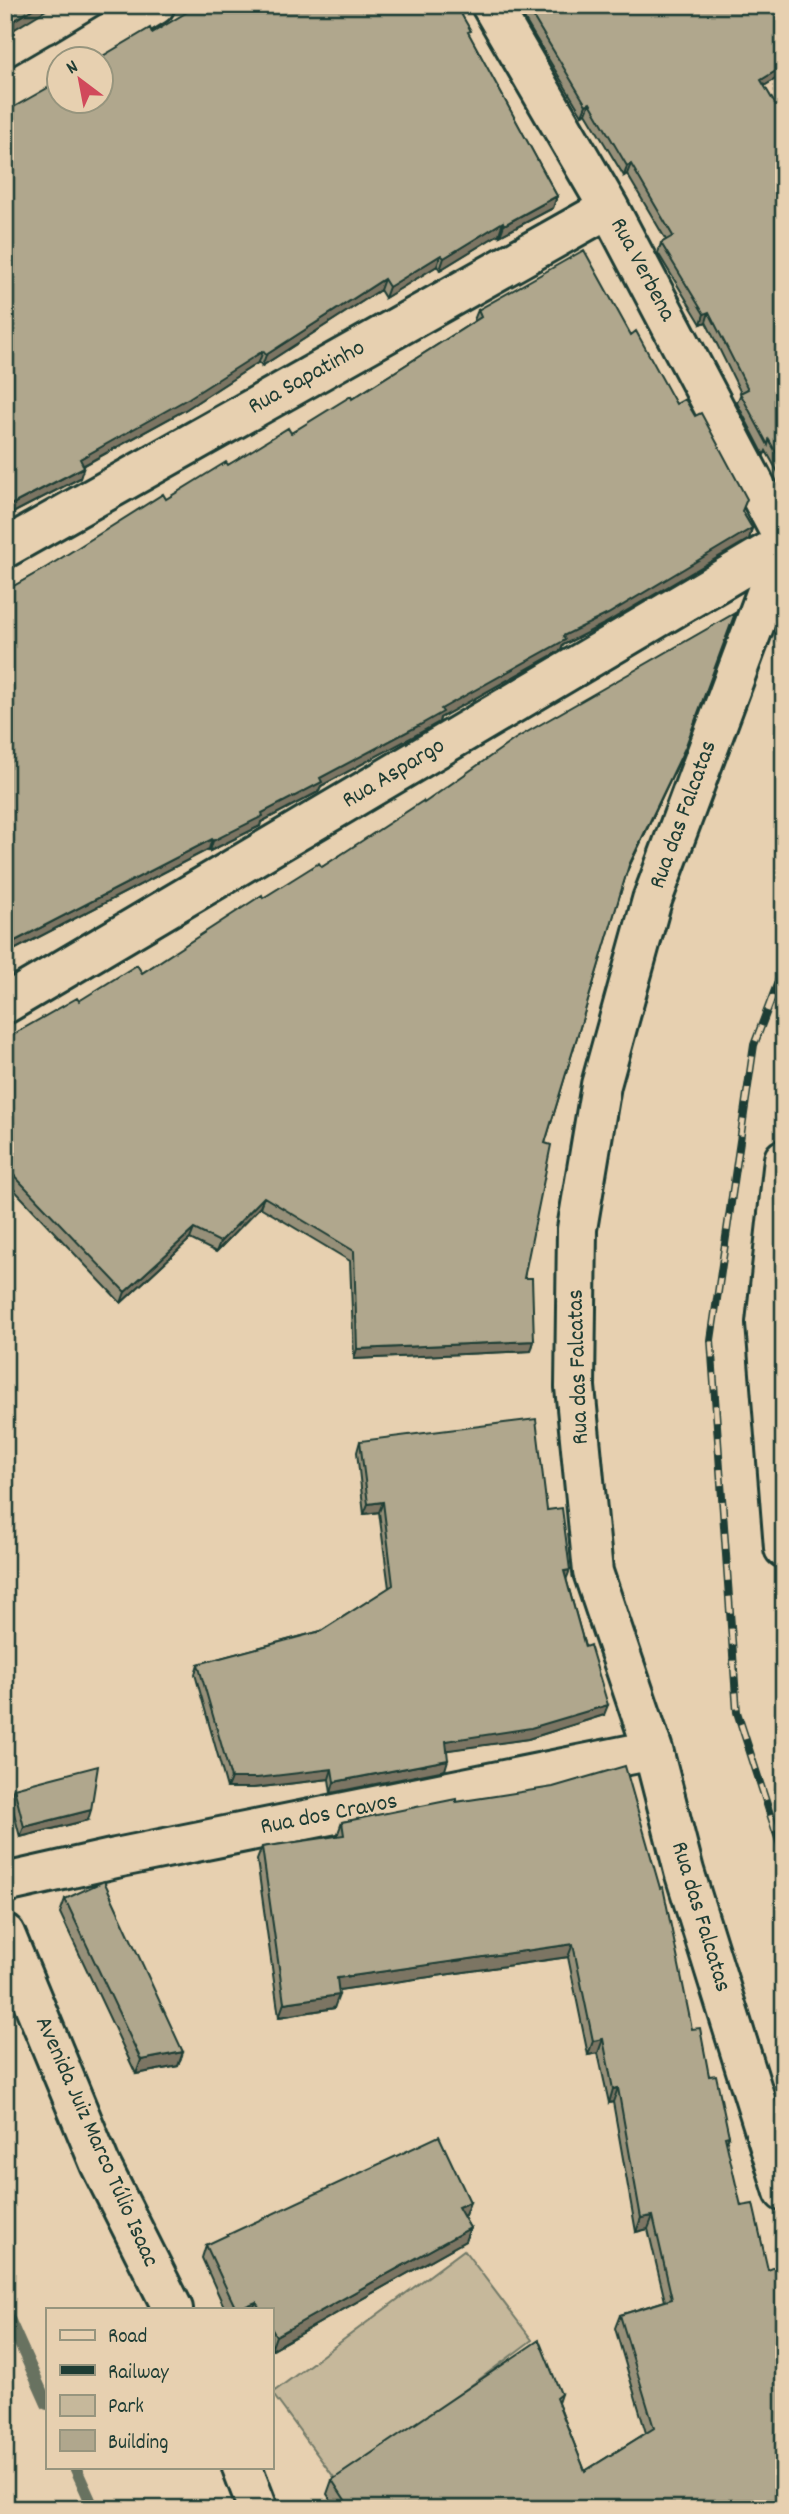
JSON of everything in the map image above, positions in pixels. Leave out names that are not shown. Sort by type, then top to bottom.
[{"type":"street","points":[[87,46],[155,5]]},
{"type":"street","name":"Rua Verbena","points":[[491,5],[609,208],[784,543]]},
{"type":"street","points":[[5,94],[46,70]]},
{"type":"street","name":"Rua Sapatinho","points":[[5,548],[609,208]]},
{"type":"street","name":"Rua Aspargo","points":[[5,1004],[784,543]]},
{"type":"street","name":"Rua das Falcatas","points":[[784,543],[652,900],[601,1085],[577,1229],[575,1387],[593,1572],[653,1750],[684,1871],[784,2192]]},
{"type":"street","points":[[784,1159],[776,1306],[766,1323],[784,1548]]},
{"type":"street","name":"Rua dos Cravos","points":[[5,1883],[130,1855],[653,1750]]},
{"type":"street","name":"Avenida Juiz Marco Túlio Isaac","points":[[5,1934],[100,2164],[172,2308]]},
{"type":"street","points":[[242,2468],[258,2509]]},
{"type":"green space","points":[[464,2250],[532,2340],[339,2484],[273,2392]]},
{"type":"building","points":[[5,5],[39,5],[5,26]]},
{"type":"building","points":[[199,5],[456,5],[557,196],[504,225],[503,222],[444,258],[441,255],[389,287],[384,279],[266,355],[263,351],[189,398],[80,459],[84,467],[5,508],[5,112],[46,89],[46,116],[116,116],[116,48],[150,28],[152,33]]},
{"type":"building","points":[[526,5],[784,5],[784,66],[761,80],[784,119],[784,466],[769,440],[768,445],[740,393],[748,389],[709,312],[704,314],[661,243],[673,236],[631,164],[627,166],[590,103],[586,105]]},
{"type":"building","points":[[584,250],[631,335],[636,331],[676,404],[685,399],[695,416],[701,413],[747,499],[742,511],[752,528],[608,614],[563,636],[565,640],[441,709],[443,712],[320,778],[322,782],[262,813],[263,816],[213,841],[212,839],[13,942],[5,927],[5,591],[163,494],[166,499],[288,428],[291,433],[351,396],[352,399],[481,317],[478,310]]},
{"type":"building","points":[[735,613],[685,748],[629,865],[545,1143],[551,1145],[524,1278],[532,1278],[534,1341],[357,1349],[354,1251],[264,1197],[220,1242],[194,1229],[125,1292],[5,1166],[5,1039],[77,998],[79,1001],[137,965],[142,973],[262,895],[263,898],[319,863],[322,867],[423,801],[424,803],[515,739]]},
{"type":"building","points":[[5,1265],[10,1291],[5,1292]]},
{"type":"building","points":[[536,1419],[547,1510],[562,1508],[570,1570],[564,1571],[585,1647],[590,1645],[608,1705],[531,1728],[446,1741],[448,1760],[334,1782],[332,1769],[257,1778],[231,1778],[198,1664],[321,1631],[393,1585],[383,1502],[368,1504],[360,1441]]},
{"type":"building","points":[[98,1766],[91,1810],[24,1827],[14,1788]]},
{"type":"building","points":[[625,1766],[660,1888],[663,1887],[692,2029],[700,2028],[709,2076],[716,2075],[729,2136],[725,2137],[741,2206],[753,2204],[768,2270],[778,2266],[784,2286],[784,2509],[351,2509],[332,2480],[539,2340],[561,2394],[556,2398],[585,2471],[654,2428],[620,2315],[672,2299],[653,2216],[641,2218],[618,2088],[613,2089],[603,2039],[593,2041],[573,1944],[337,1978],[339,1995],[284,2003],[262,1847],[344,1835],[342,1822],[456,1799],[456,1802],[553,1787]]},
{"type":"building","points":[[104,1881],[183,2052],[141,2060],[65,1899]]},
{"type":"building","points":[[439,2136],[470,2202],[458,2207],[470,2228],[276,2336],[273,2331],[273,2308],[259,2308],[256,2302],[236,2308],[206,2245]]},
{"type":"waterway","points":[[5,2310],[46,2402]]},
{"type":"waterway","points":[[75,2468],[94,2509]]},
{"type":"railway","points":[[784,966],[754,1045],[711,1340],[737,1712],[784,1857]]}]
